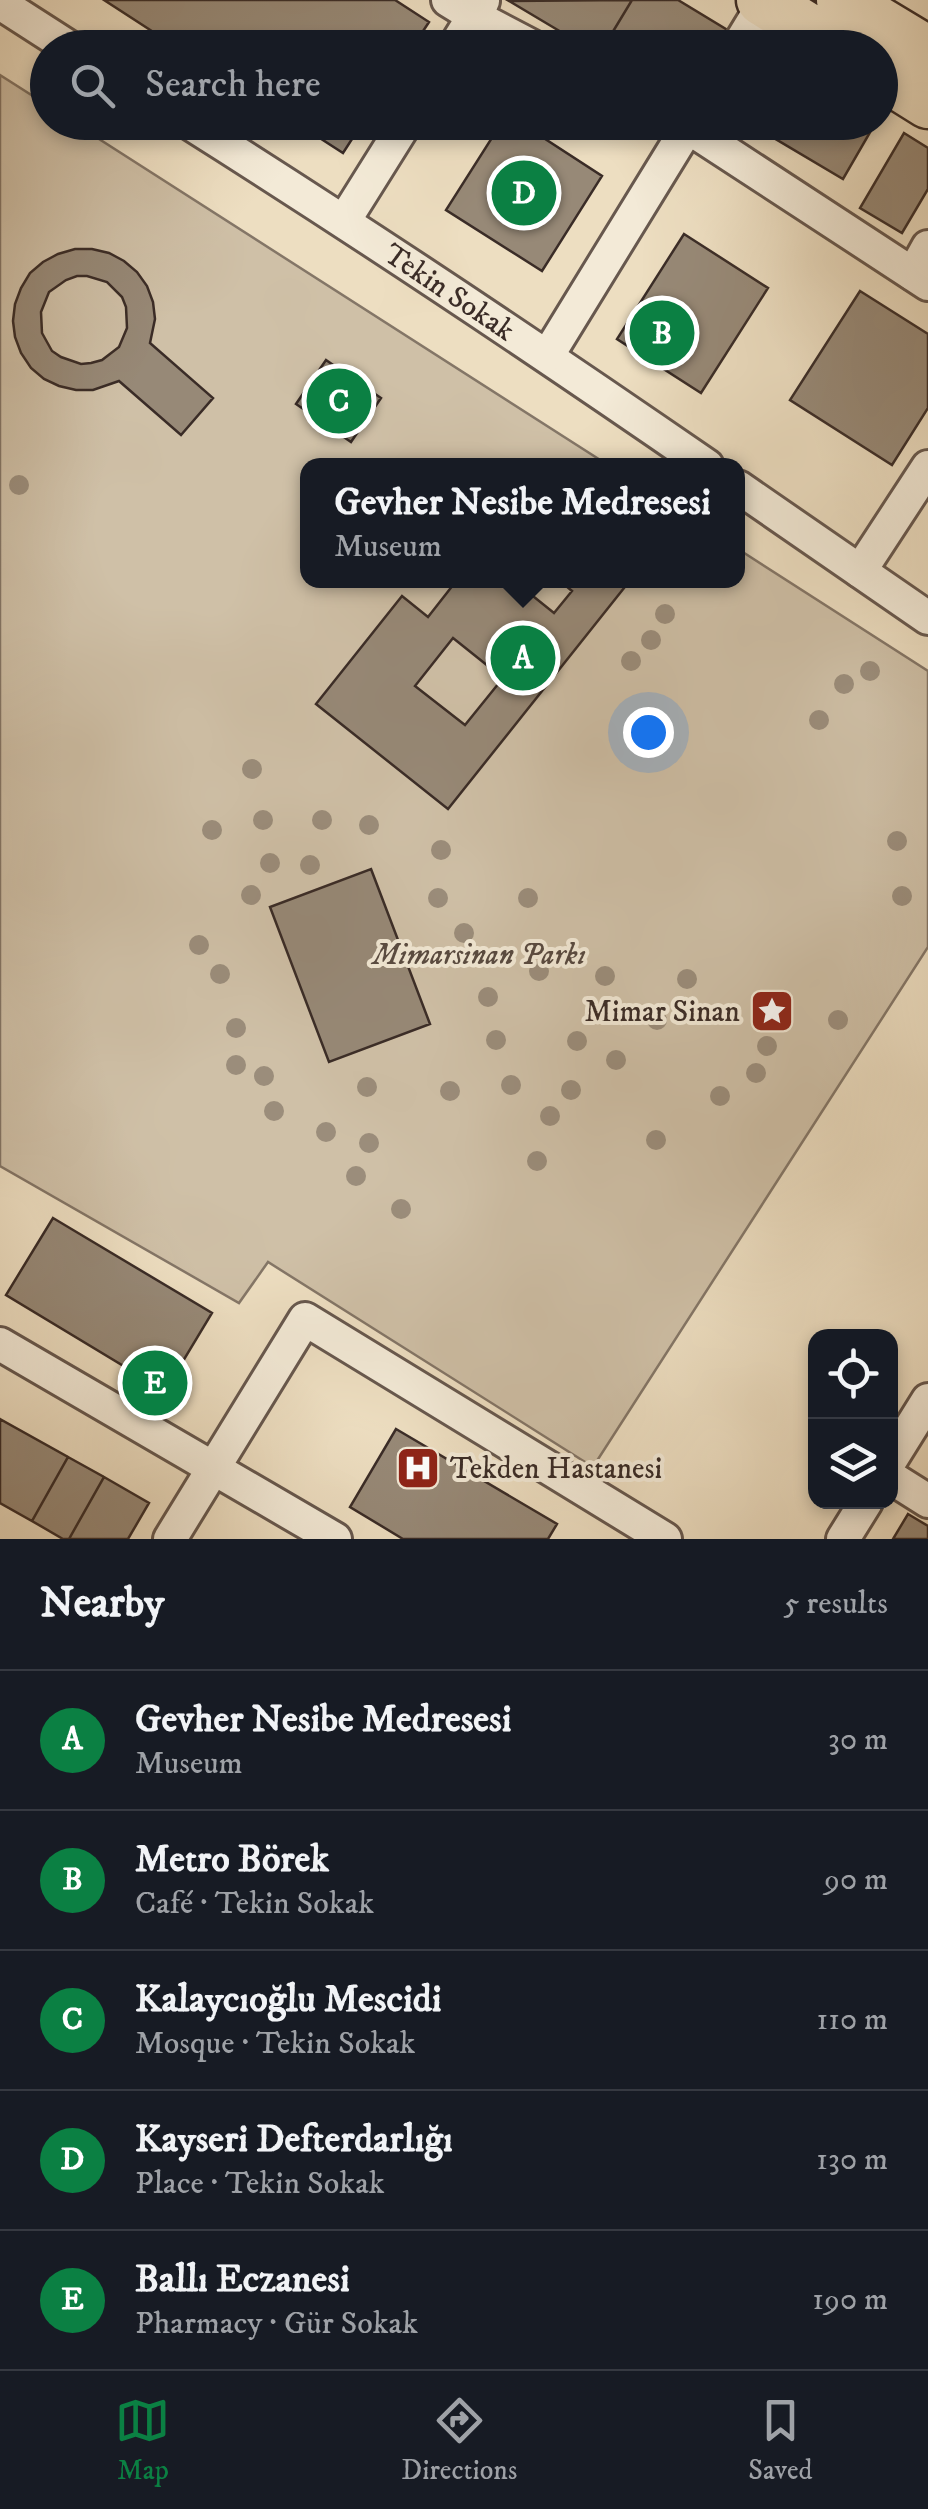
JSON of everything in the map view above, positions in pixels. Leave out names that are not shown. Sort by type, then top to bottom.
[{"type":"main road","points":[[842,0],[892,30]]},
{"type":"main road","points":[[764,1],[810,30]]},
{"type":"main road","points":[[898,34],[928,52]]},
{"type":"main road","points":[[898,85],[928,103]]},
{"type":"street","points":[[747,30],[764,1]]},
{"type":"street","points":[[0,4],[41,30]]},
{"type":"street","points":[[460,30],[469,5],[507,30]]},
{"type":"street","name":"Tekin Sokak","points":[[217,140],[344,220],[695,458]]},
{"type":"street","points":[[344,220],[395,140]]},
{"type":"street","points":[[548,356],[676,140]]},
{"type":"street","points":[[712,140],[923,269]]},
{"type":"street","points":[[860,571],[928,468]]},
{"type":"street","points":[[745,492],[928,618]]},
{"type":"street","points":[[170,1539],[305,1319],[665,1539]]},
{"type":"street","points":[[0,1344],[335,1539]]},
{"type":"street","points":[[898,1448],[928,1400]]},
{"type":"street","points":[[898,1482],[928,1501]]},
{"type":"street","points":[[843,1539],[862,1509]]},
{"type":"green space","name":"Mimarsinan Parkı","points":[[0,75],[30,94],[30,140],[101,140],[597,458],[300,458],[300,588],[745,588],[745,553],[928,671],[928,947],[593,1467],[268,1262],[239,1303],[0,1166]]},
{"type":"building","points":[[104,0],[395,0],[429,22],[424,30],[150,30]]},
{"type":"building","points":[[632,0],[614,30],[558,30],[509,1]]},
{"type":"building","points":[[632,0],[678,0],[727,30],[614,30]]},
{"type":"building","points":[[904,133],[928,148],[928,189],[902,233],[860,208]]},
{"type":"building","points":[[323,140],[351,140],[343,153]]},
{"type":"building","points":[[491,140],[547,140],[602,176],[542,271],[446,210]]},
{"type":"building","points":[[777,140],[866,140],[843,179]]},
{"type":"building","points":[[684,234],[768,288],[701,393],[617,339]]},
{"type":"building","points":[[75,249],[109,253],[137,272],[147,286],[155,319],[150,343],[213,398],[181,435],[119,381],[93,390],[76,390],[44,379],[31,368],[15,337],[15,304],[30,273],[58,254]],"holes":[[[87,276],[107,282],[122,297],[127,328],[119,347],[102,360],[81,364],[52,351],[42,333],[41,312],[49,292],[66,280]]]},
{"type":"building","points":[[860,291],[928,334],[928,408],[892,465],[790,400]]},
{"type":"building","points":[[326,360],[381,398],[351,442],[296,404]]},
{"type":"building","points":[[451,588],[523,588],[554,613],[572,591],[568,588],[624,588],[448,809],[316,704],[402,596],[428,617]],"holes":[[[453,638],[503,678],[465,725],[415,686]]]},
{"type":"building","points":[[371,869],[430,1024],[329,1062],[270,907]]},
{"type":"building","points":[[53,1218],[212,1313],[165,1391],[6,1295]]},
{"type":"building","points":[[0,1419],[68,1457],[32,1521],[0,1503]]},
{"type":"building","name":"Tekden Hastanesi","points":[[396,1429],[557,1524],[548,1539],[403,1539],[350,1507]]},
{"type":"building","points":[[68,1457],[104,1477],[69,1539],[63,1539],[32,1521]]},
{"type":"building","points":[[104,1477],[149,1503],[128,1539],[69,1539]]},
{"type":"building","points":[[908,1514],[928,1526],[928,1539],[893,1539]]},
{"type":"place","name":"Kayseri Defterdarlığı","points":[[524,193]]},
{"type":"place","name":"Metro Börek","points":[[662,333]]},
{"type":"place","name":"Kalaycıoğlu Mescidi","points":[[339,401]]},
{"type":"place","name":"Gevher Nesibe Medresesi","points":[[523,658]]},
{"type":"place","name":"Mimar Sinan","points":[[772,1011]]},
{"type":"place","name":"Ballı Eczanesi","points":[[155,1383]]},
{"type":"place","name":"Tekden Hastanesi","points":[[418,1468]]}]
